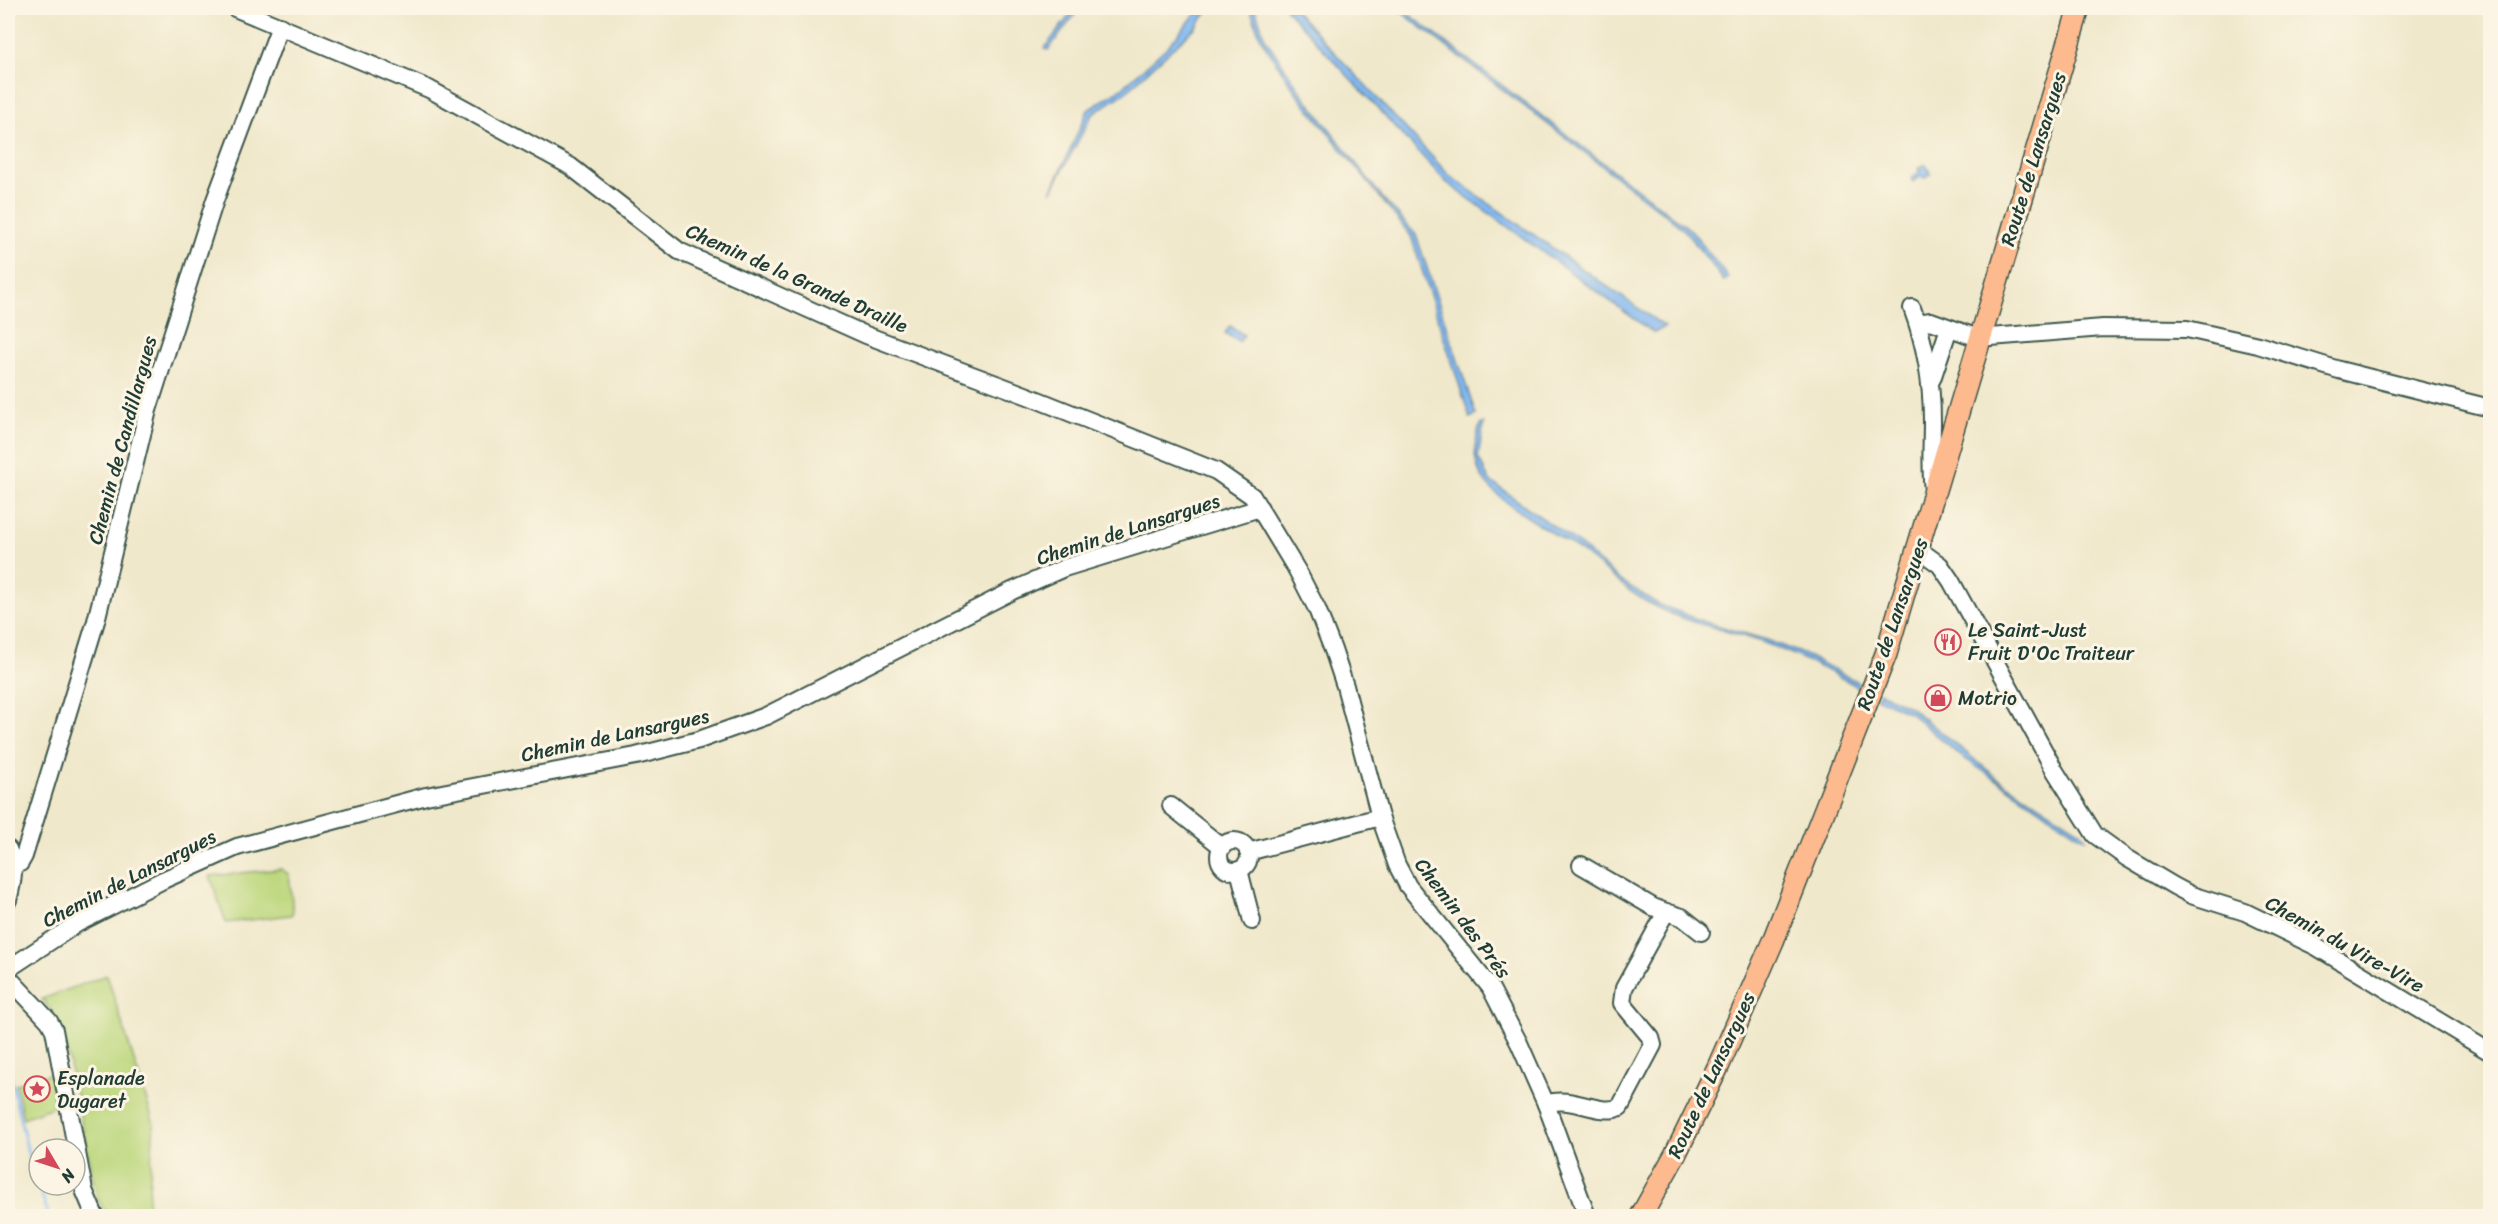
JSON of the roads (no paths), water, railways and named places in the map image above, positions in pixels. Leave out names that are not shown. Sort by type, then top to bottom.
[{"type":"main road","name":"Route de Lansargues","points":[[1641,1216],[1675,1155],[1718,1067],[1773,941],[1886,654],[1978,338],[2079,8]]},
{"type":"street","name":"Chemin de la Grande Draille","points":[[235,8],[429,89],[570,166],[679,251],[866,335],[1216,471],[1252,496],[1260,508]]},
{"type":"street","name":"Chemin de Candillargues","points":[[10,856],[20,863],[24,856],[93,632],[152,399],[215,200],[280,26]]},
{"type":"street","points":[[1933,496],[1930,467],[1932,423],[1930,387],[1915,315],[1978,338],[2103,328],[2187,328],[2258,345],[2339,370],[2490,408]]},
{"type":"street","points":[[1930,387],[1949,328]]},
{"type":"street","name":"Chemin des Prés","points":[[1260,508],[1317,609],[1333,650],[1380,817],[1393,854],[1408,886],[1490,987],[1519,1043],[1546,1104],[1587,1216]]},
{"type":"street","name":"Chemin de Lansargues","points":[[8,969],[78,923],[162,880],[237,847],[426,796],[636,756],[699,740],[766,716],[1012,591],[1064,568],[1260,508]]},
{"type":"street","name":"Chemin du Vire-Vire","points":[[1918,549],[1940,565],[1951,581],[2050,761],[2095,835],[2127,858],[2191,895],[2245,912],[2314,946],[2490,1052]]},
{"type":"street","points":[[1171,806],[1222,847]]},
{"type":"street","points":[[1248,852],[1380,817]]},
{"type":"street","points":[[1234,841],[1243,844],[1248,852],[1248,861],[1239,870],[1229,870],[1222,865],[1219,856],[1222,847],[1234,841]]},
{"type":"street","points":[[8,900],[12,884],[10,856]]},
{"type":"street","points":[[1581,865],[1653,907],[1682,917],[1701,932]]},
{"type":"street","points":[[1239,870],[1252,921]]},
{"type":"street","points":[[1546,1104],[1566,1100],[1610,1110],[1623,1103],[1653,1045],[1648,1034],[1625,1008],[1622,994],[1666,912]]},
{"type":"street","points":[[8,977],[49,1021],[54,1030],[84,1190],[95,1216]]},
{"type":"water","points":[[1075,8],[1080,8],[1048,50],[1044,49]]},
{"type":"water","points":[[1201,8],[1210,8],[1195,28],[1126,92],[1092,115],[1051,192],[1088,110],[1122,88],[1167,47]]},
{"type":"water","points":[[1250,8],[1255,8],[1265,38],[1301,92],[1383,198],[1416,235],[1476,415],[1470,418],[1411,236],[1295,91],[1261,39]]},
{"type":"water","points":[[1285,8],[1293,8],[1450,176],[1665,327],[1654,333],[1446,182]]},
{"type":"water","points":[[1396,8],[1401,8],[1692,231],[1728,278],[1724,281],[1687,233],[1670,218]]},
{"type":"water","points":[[1925,164],[1931,174],[1925,178],[1922,176],[1913,182],[1911,178],[1920,172],[1918,169]]},
{"type":"water","points":[[1230,326],[1244,335],[1239,342],[1225,333]]},
{"type":"water","points":[[1484,423],[1478,457],[1489,480],[1581,546],[1621,581],[1658,604],[1805,655],[1864,685],[1862,689],[1789,653],[1750,638],[1682,618],[1636,595],[1583,553],[1513,507],[1489,486],[1482,477],[1475,458],[1478,432],[1480,425]]},
{"type":"water","points":[[1880,692],[1911,708],[2000,780],[2081,831],[2086,840],[1958,754],[1910,713],[1877,698]]},
{"type":"waterway","points":[[8,1019],[12,1031],[8,1051]]},
{"type":"waterway","points":[[8,1064],[29,1158],[49,1216]]},
{"type":"place","name":"Le Saint-Just Fruit D'Oc Traiteur","points":[[1948,642]]},
{"type":"place","name":"Motrio","points":[[1938,698]]},
{"type":"place","name":"Esplanade Dugaret","points":[[37,1089]]}]
